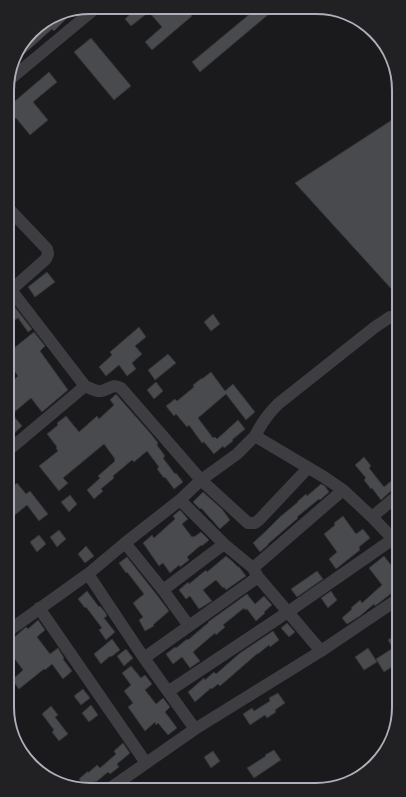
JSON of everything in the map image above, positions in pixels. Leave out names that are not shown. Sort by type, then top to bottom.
[{"type":"street","points":[[15,75],[89,14]]},
{"type":"street","points":[[14,214],[47,249],[48,254],[46,259],[14,287]]},
{"type":"street","points":[[14,296],[85,386],[99,392],[114,386],[121,388],[201,480],[245,521],[251,524],[259,520],[308,468]]},
{"type":"street","points":[[14,626],[88,574],[180,500],[201,480],[237,454],[255,436],[268,414],[278,404],[375,327],[390,317],[392,318]]},
{"type":"street","points":[[14,446],[85,386]]},
{"type":"street","points":[[255,436],[343,490],[392,538]]},
{"type":"street","points":[[144,658],[190,626],[256,572],[343,490]]},
{"type":"street","points":[[180,500],[224,544],[256,572],[321,651]]},
{"type":"street","points":[[372,517],[392,500]]},
{"type":"street","points":[[125,543],[190,626]]},
{"type":"street","points":[[163,590],[224,544]]},
{"type":"street","points":[[169,691],[392,545]]},
{"type":"street","points":[[88,574],[144,658],[195,729]]},
{"type":"street","points":[[118,783],[195,729],[321,651],[392,603]]},
{"type":"street","points":[[39,608],[146,763]]},
{"type":"building","points":[[130,14],[146,14],[131,26],[125,19]]},
{"type":"building","points":[[151,14],[190,14],[192,16],[152,50],[145,42],[162,27]]},
{"type":"building","points":[[250,14],[269,14],[200,72],[192,62]]},
{"type":"building","points":[[68,17],[54,31],[52,29],[23,55],[40,33],[52,24]]},
{"type":"building","points":[[91,38],[131,86],[114,100],[74,52]]},
{"type":"building","points":[[49,72],[57,82],[33,102],[48,120],[30,135],[16,118],[14,120],[14,102]]},
{"type":"building","points":[[392,120],[392,290],[295,183]]},
{"type":"building","points":[[47,272],[55,282],[35,297],[28,287]]},
{"type":"building","points":[[14,306],[32,329],[28,332],[18,318],[15,320]]},
{"type":"building","points":[[213,314],[220,324],[211,331],[204,322]]},
{"type":"building","points":[[139,327],[146,337],[135,346],[142,354],[132,363],[136,369],[127,376],[119,365],[106,376],[99,367],[112,355],[110,352]]},
{"type":"building","points":[[34,332],[45,346],[40,351],[68,390],[42,412],[31,398],[14,412],[14,380],[18,376],[14,371],[14,348]]},
{"type":"building","points":[[168,354],[176,363],[155,380],[148,370]]},
{"type":"building","points":[[211,372],[225,391],[233,384],[255,412],[246,420],[226,394],[198,418],[213,438],[215,437],[217,439],[238,420],[245,429],[232,440],[233,441],[224,448],[223,446],[214,454],[204,442],[202,443],[189,425],[187,427],[176,414],[174,416],[166,406],[175,399],[177,401],[194,387],[193,385]]},
{"type":"building","points":[[156,382],[163,391],[154,399],[147,390]]},
{"type":"building","points":[[116,394],[158,443],[157,445],[165,456],[163,458],[183,482],[174,489],[157,469],[159,467],[147,451],[134,462],[132,460],[113,476],[114,478],[101,489],[103,491],[94,499],[87,490],[100,478],[98,476],[115,461],[104,444],[63,478],[68,483],[59,491],[39,466],[58,451],[56,448],[57,447],[47,434],[66,416],[79,432],[97,416],[99,419],[114,405],[110,400]]},
{"type":"building","points":[[14,416],[22,426],[14,433]]},
{"type":"building","points":[[364,457],[371,466],[369,468],[384,487],[392,480],[392,490],[381,500],[364,480],[366,478],[355,465]]},
{"type":"building","points":[[17,483],[26,494],[30,491],[48,514],[39,521],[27,505],[14,516],[14,486]]},
{"type":"building","points":[[321,484],[325,486],[329,492],[297,517],[298,518],[260,552],[253,543],[306,494],[307,496]]},
{"type":"building","points":[[203,492],[222,509],[230,520],[220,529],[201,508],[200,509],[193,502]]},
{"type":"building","points":[[70,495],[77,504],[69,512],[61,502]]},
{"type":"building","points":[[180,510],[188,519],[182,524],[192,537],[201,532],[209,540],[187,557],[189,560],[180,567],[179,565],[170,573],[163,563],[159,566],[143,543],[152,535],[154,538],[175,519],[173,516]]},
{"type":"building","points":[[343,516],[356,534],[363,529],[370,538],[359,547],[360,550],[336,569],[329,559],[337,552],[324,534]]},
{"type":"building","points":[[59,530],[66,539],[57,547],[50,537]]},
{"type":"building","points":[[39,535],[46,544],[37,552],[30,542]]},
{"type":"building","points":[[86,546],[94,556],[85,563],[78,554]]},
{"type":"building","points":[[226,556],[239,567],[246,576],[226,590],[216,580],[203,590],[212,601],[199,609],[190,596],[186,599],[179,590],[206,570],[207,572]]},
{"type":"building","points":[[384,556],[392,566],[392,593],[347,624],[342,618],[360,600],[362,603],[382,585],[369,568]]},
{"type":"building","points":[[127,557],[169,611],[153,625],[154,626],[145,631],[139,620],[143,617],[133,603],[144,594],[119,563]]},
{"type":"building","points":[[317,571],[323,579],[297,597],[291,589]]},
{"type":"building","points":[[87,591],[99,607],[100,606],[105,612],[107,616],[104,618],[115,632],[106,640],[99,630],[102,628],[78,599]]},
{"type":"building","points":[[331,591],[337,600],[328,608],[321,598]]},
{"type":"building","points":[[247,594],[255,604],[264,596],[272,605],[256,621],[247,609],[245,610],[244,608],[223,625],[225,627],[216,635],[215,633],[193,652],[200,661],[190,668],[182,657],[173,664],[166,654],[187,639],[188,640],[208,622]]},
{"type":"building","points":[[38,620],[45,630],[37,637],[50,654],[58,648],[64,658],[63,659],[72,671],[63,679],[52,664],[19,689],[14,683],[14,678],[23,670],[14,658],[14,637],[26,627],[28,629]]},
{"type":"building","points":[[287,623],[295,632],[289,637],[281,628]]},
{"type":"building","points":[[273,631],[279,640],[270,647],[269,645],[258,653],[220,686],[218,684],[212,689],[211,688],[195,702],[188,692],[204,678],[205,680],[214,672],[216,674],[240,653]]},
{"type":"building","points":[[392,637],[392,646],[388,640]]},
{"type":"building","points":[[112,639],[120,650],[101,664],[94,654]]},
{"type":"building","points":[[368,648],[377,662],[364,670],[355,657]]},
{"type":"building","points":[[126,649],[133,658],[124,666],[117,656]]},
{"type":"building","points":[[392,649],[392,667],[384,672],[376,659]]},
{"type":"building","points":[[131,666],[141,678],[145,675],[152,684],[145,690],[156,704],[163,698],[170,707],[165,712],[177,728],[168,735],[158,723],[156,725],[155,722],[145,731],[128,707],[133,703],[124,691],[131,685],[122,673]]},
{"type":"building","points":[[83,689],[90,698],[81,705],[74,696]]},
{"type":"building","points":[[278,693],[285,703],[267,718],[265,715],[250,725],[243,714],[252,708],[254,711],[270,701],[269,698]]},
{"type":"building","points":[[91,705],[98,715],[89,722],[82,713]]},
{"type":"building","points":[[51,706],[58,715],[55,717],[68,734],[59,741],[52,732],[54,730],[42,714]]},
{"type":"building","points":[[123,743],[130,753],[117,764],[119,767],[110,774],[108,772],[93,783],[81,782],[79,779],[97,765],[100,768],[116,754],[114,751]]},
{"type":"building","points":[[274,750],[281,760],[254,778],[247,768]]},
{"type":"building","points":[[213,751],[220,761],[211,768],[204,757]]}]
